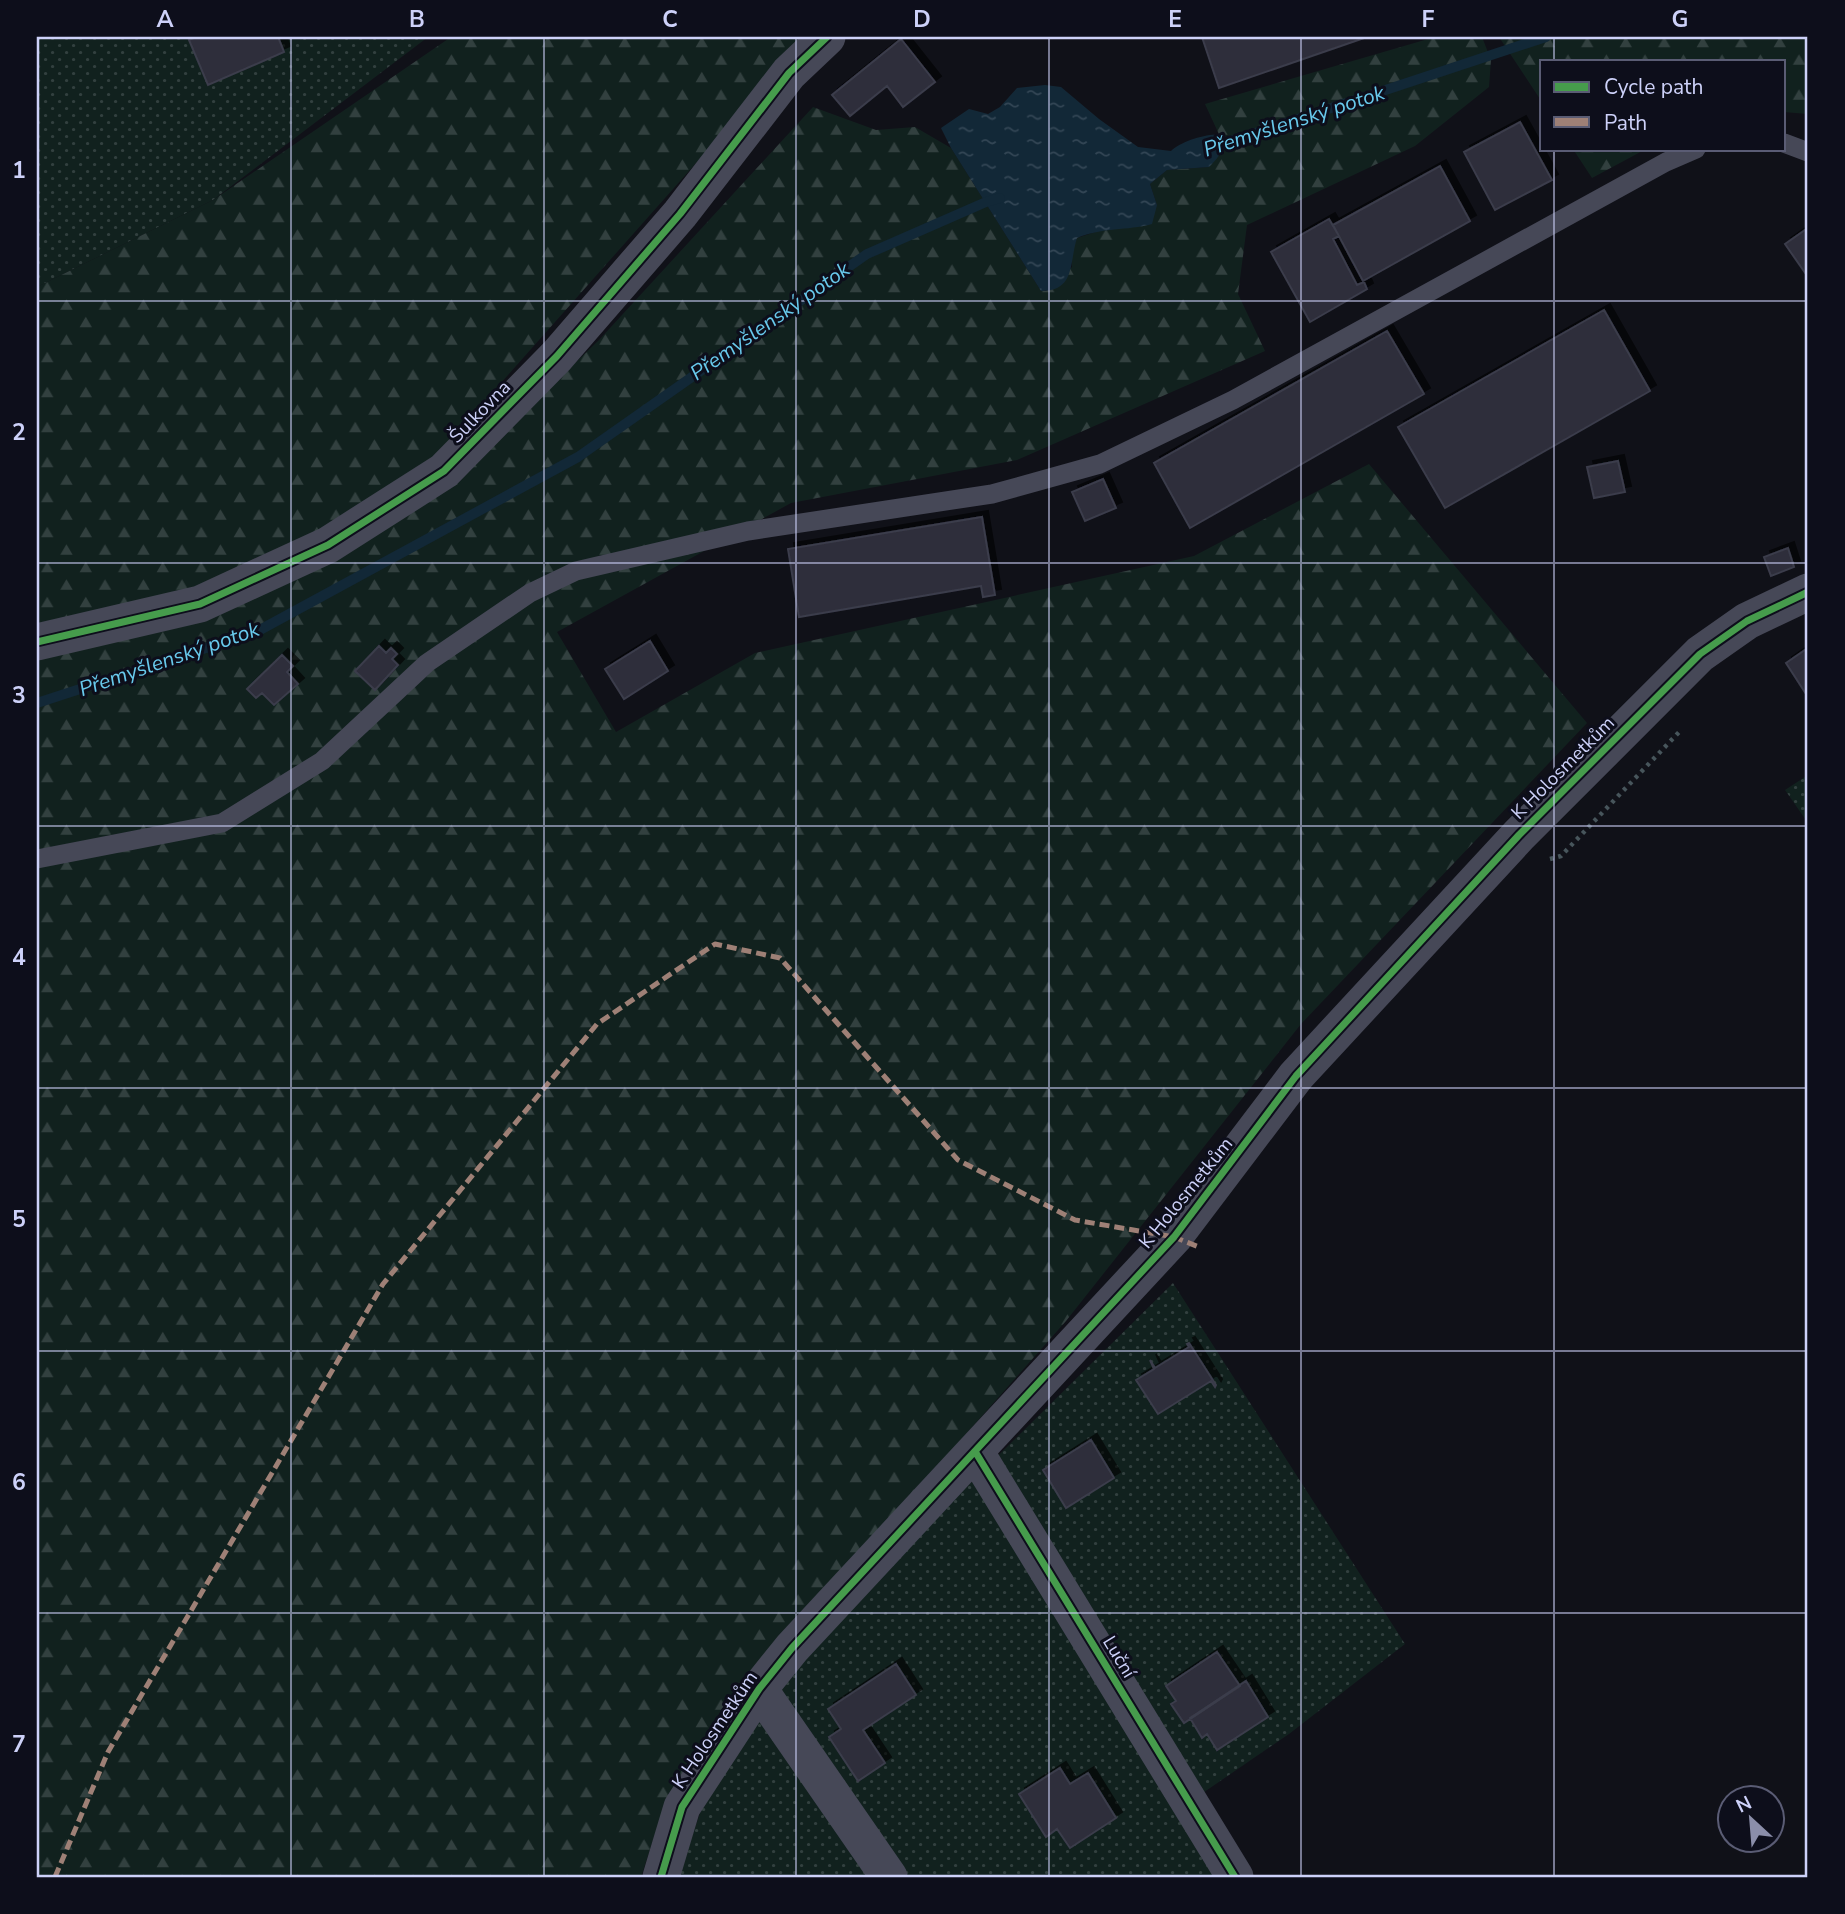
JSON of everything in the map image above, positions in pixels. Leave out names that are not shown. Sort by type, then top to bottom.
[{"type":"street","name":"Šulkovna","points":[[37,642],[200,604],[328,545],[444,471],[557,356],[680,214],[789,72],[827,37]]},
{"type":"street","name":"K Holosmetkům","points":[[660,1877],[682,1807],[759,1689],[792,1648],[1174,1237],[1296,1076],[1518,835],[1700,654],[1748,621],[1808,592]]},
{"type":"street","name":"Luční","points":[[976,1453],[1235,1877]]},
{"type":"street","points":[[759,1689],[889,1877]]},
{"type":"lane","points":[[1786,144],[1808,152]]},
{"type":"lane","points":[[37,859],[222,823],[321,761],[427,663],[530,593],[576,570],[748,531],[992,494],[1100,464],[1233,400],[1666,162],[1694,150]]},
{"type":"path","points":[[1541,861],[1561,856],[1689,722]]},
{"type":"green space","points":[[37,37],[428,37],[213,200],[37,287]]},
{"type":"green space","points":[[451,37],[808,37],[436,456],[505,430],[599,340],[813,107],[876,130],[915,127],[951,148],[1041,291],[1046,291],[1072,267],[1072,252],[1077,238],[1108,228],[1129,228],[1157,205],[1150,184],[1167,170],[1209,167],[1223,143],[1205,104],[1435,37],[1482,37],[1491,60],[1489,87],[1415,146],[1247,225],[1238,294],[1265,351],[1017,460],[791,503],[557,632],[616,732],[755,653],[1194,556],[1369,464],[1587,723],[1301,1024],[1066,1321],[720,1712],[665,1803],[641,1877],[37,1877],[37,287],[213,200]]},
{"type":"green space","points":[[1499,37],[1808,37],[1808,114],[1786,112],[1786,60],[1540,60],[1540,99]]},
{"type":"green space","points":[[1574,150],[1644,150],[1592,178]]},
{"type":"green space","points":[[1808,775],[1808,823],[1785,790]]},
{"type":"green space","points":[[1173,1283],[1405,1644],[1289,1734],[1191,1801],[1240,1877],[678,1877],[707,1793],[750,1721],[934,1519]]},
{"type":"water","points":[[1045,85],[1061,87],[1138,147],[1171,151],[1194,139],[1220,135],[1222,149],[1209,167],[1167,170],[1150,184],[1157,205],[1152,224],[1096,232],[1077,238],[1066,281],[1052,290],[1041,291],[941,128],[969,109],[988,114],[1000,107],[1017,88]]},
{"type":"building","points":[[196,37],[278,37],[284,52],[208,85],[189,40]]},
{"type":"building","points":[[1202,37],[1367,37],[1219,88]]},
{"type":"building","points":[[901,39],[935,82],[903,107],[887,86],[850,116],[832,95]]},
{"type":"building","points":[[1520,122],[1552,180],[1495,210],[1464,152]]},
{"type":"building","points":[[1440,166],[1470,221],[1363,281],[1333,225]]},
{"type":"building","points":[[1329,219],[1339,236],[1333,239],[1357,285],[1364,282],[1367,289],[1310,322],[1271,252]]},
{"type":"building","points":[[1808,228],[1808,277],[1785,244]]},
{"type":"building","points":[[1604,310],[1650,391],[1445,508],[1398,427]]},
{"type":"building","points":[[1387,331],[1424,394],[1190,528],[1154,463]]},
{"type":"building","points":[[1618,461],[1625,492],[1594,498],[1587,467]]},
{"type":"building","points":[[1103,479],[1116,508],[1085,521],[1072,492]]},
{"type":"building","points":[[982,517],[995,595],[983,597],[981,586],[799,617],[788,549]]},
{"type":"building","points":[[1788,548],[1794,567],[1771,576],[1764,557]]},
{"type":"building","points":[[650,641],[668,671],[624,699],[605,669]]},
{"type":"building","points":[[379,646],[386,653],[391,648],[397,654],[392,659],[398,665],[375,690],[355,671]]},
{"type":"building","points":[[1808,648],[1808,697],[1786,663]]},
{"type":"building","points":[[282,655],[293,666],[287,672],[298,684],[274,705],[262,693],[256,698],[247,689]]},
{"type":"building","points":[[1189,1343],[1216,1385],[1215,1387],[1211,1381],[1158,1414],[1136,1380],[1154,1369],[1150,1360],[1155,1368],[1189,1347]]},
{"type":"building","points":[[1091,1440],[1114,1478],[1066,1508],[1043,1470]]},
{"type":"building","points":[[1217,1652],[1240,1686],[1184,1723],[1171,1704],[1176,1701],[1166,1686]]},
{"type":"building","points":[[896,1664],[916,1695],[863,1730],[885,1763],[858,1781],[829,1737],[841,1729],[828,1709]]},
{"type":"building","points":[[1246,1681],[1268,1717],[1217,1750],[1207,1734],[1202,1738],[1190,1718]]},
{"type":"building","points":[[1060,1768],[1070,1784],[1088,1773],[1116,1818],[1070,1848],[1057,1829],[1046,1837],[1019,1794]]},
{"type":"waterway","name":"Přemyšlenský potok","points":[[1210,148],[1546,37]]},
{"type":"waterway","name":"Přemyšlenský potok","points":[[37,703],[258,631],[578,457],[867,254],[1000,198]]},
{"type":"marked path","points":[[55,1877],[108,1752],[383,1284],[597,1024],[715,944],[780,958],[958,1160],[1075,1220],[1174,1237],[1199,1247]]},
{"type":"cycle path","points":[[37,642],[200,604],[328,545],[444,471],[557,356],[680,214],[789,73],[827,37]]},
{"type":"cycle path","points":[[661,1877],[682,1807],[759,1689],[792,1648],[1174,1237],[1296,1076],[1519,835],[1700,654],[1747,621],[1808,592]]},
{"type":"cycle path","points":[[976,1453],[1235,1877]]}]
